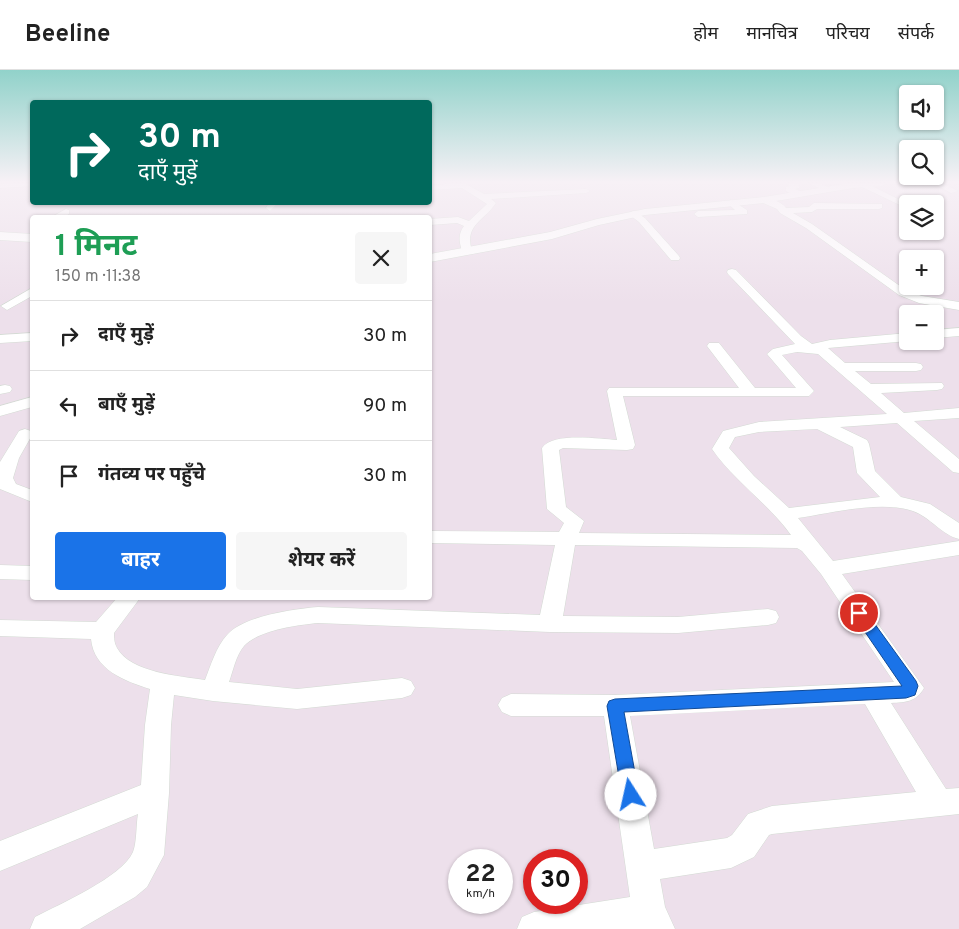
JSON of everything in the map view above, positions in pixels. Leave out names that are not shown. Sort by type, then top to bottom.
[{"type":"street","points":[[465,223],[470,225],[463,236],[466,251]]},
{"type":"street","points":[[432,258],[552,235],[593,223]]},
{"type":"street","points":[[645,223],[675,258]]},
{"type":"street","points":[[802,223],[903,293],[919,299],[959,306]]},
{"type":"street","points":[[0,236],[30,236]]},
{"type":"street","points":[[732,272],[796,339],[811,348],[823,351],[959,468]]},
{"type":"street","points":[[7,306],[30,292]]},
{"type":"street","points":[[944,333],[959,332]]},
{"type":"street","points":[[0,339],[30,337]]},
{"type":"street","points":[[550,624],[566,539],[574,521],[557,509],[550,448],[560,443],[627,445],[614,391],[806,392],[774,354],[777,351],[899,338]]},
{"type":"street","points":[[714,346],[750,392]]},
{"type":"street","points":[[841,367],[916,367]]},
{"type":"street","points":[[865,388],[937,386]]},
{"type":"street","points":[[0,411],[30,403]]},
{"type":"street","points":[[511,704],[615,706],[906,692],[911,688],[910,686],[828,569],[785,514],[748,480],[720,449],[729,434],[759,427],[959,413]]},
{"type":"street","points":[[820,424],[861,444],[866,473],[894,500]]},
{"type":"street","points":[[25,434],[5,468],[2,477],[3,482],[8,486],[30,495]]},
{"type":"street","points":[[785,514],[894,500],[930,511],[959,533]]},
{"type":"street","points":[[432,537],[798,541],[807,544]]},
{"type":"street","points":[[828,569],[959,548]]},
{"type":"street","points":[[0,572],[30,573]]},
{"type":"street","points":[[127,600],[102,631],[104,647],[116,663],[125,671],[163,683],[213,691],[298,699],[402,688]]},
{"type":"street","points":[[213,691],[236,640],[247,633],[295,617],[318,615],[550,624],[678,625],[768,617]]},
{"type":"street","points":[[0,628],[102,631]]},
{"type":"street","points":[[47,929],[124,886],[136,876],[148,855],[163,683]]},
{"type":"street","points":[[643,866],[731,853],[742,846],[759,824],[772,820],[949,802],[872,694]]},
{"type":"street","points":[[534,929],[654,920],[615,706]]},
{"type":"street","points":[[0,856],[154,793]]},
{"type":"route","points":[[631,795],[615,706],[906,692],[909,690],[910,686],[859,613]]}]
